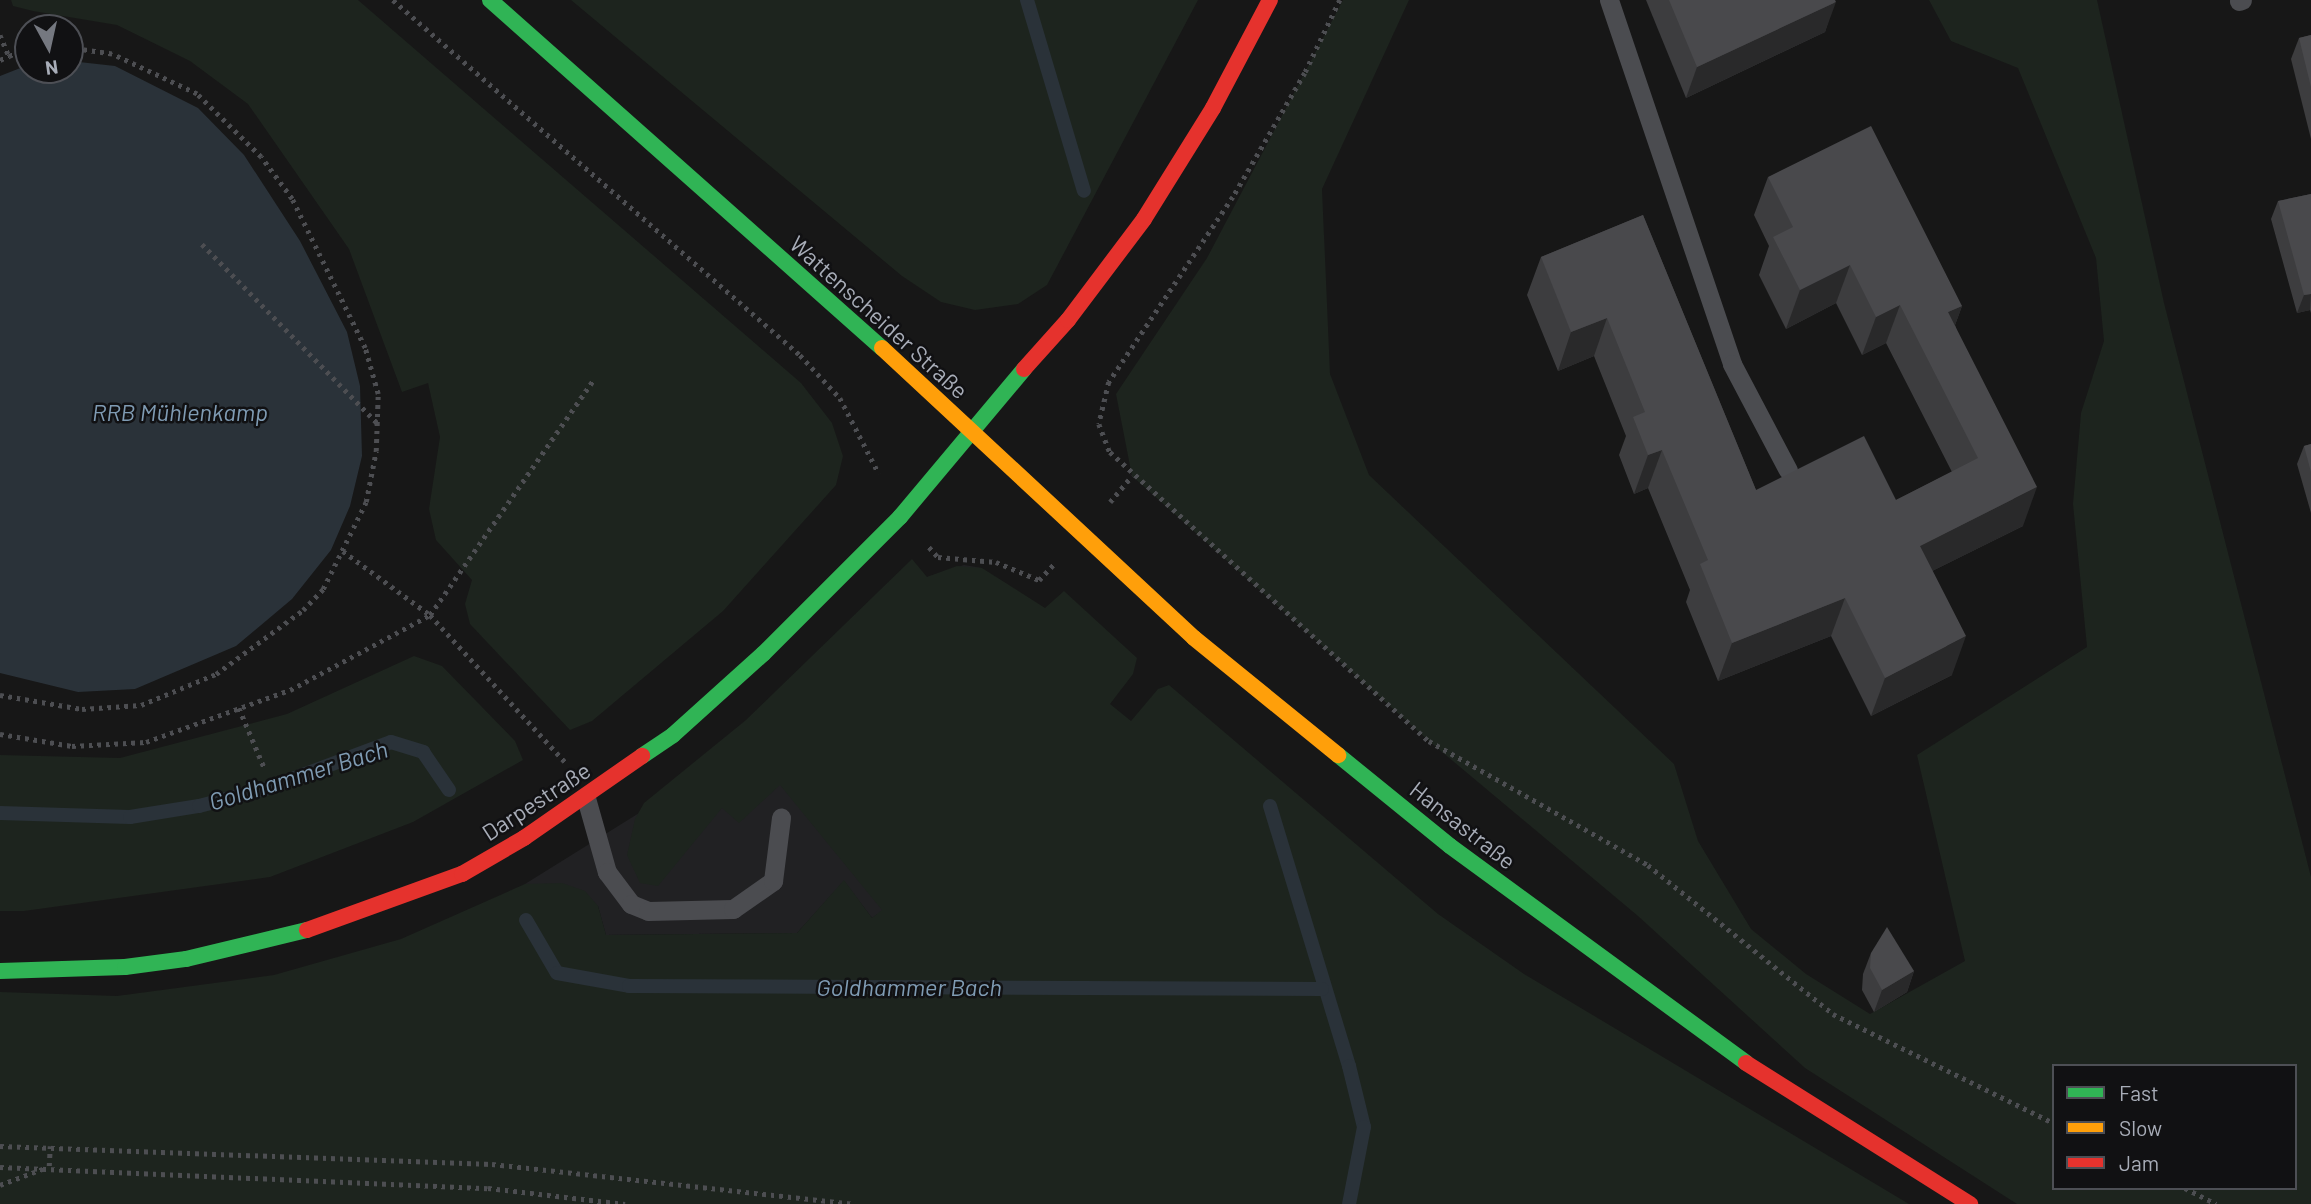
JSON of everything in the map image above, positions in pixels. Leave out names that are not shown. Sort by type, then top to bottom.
[{"type":"street","name":"Wattenscheider Straße","points":[[490,0],[867,334],[969,429],[1068,320],[1144,219],[1213,108],[1270,0]]},
{"type":"street","name":"Darpestraße","points":[[0,971],[125,967],[293,935],[462,874],[586,798],[673,734],[763,654],[900,517],[969,429]]},
{"type":"street","name":"Hansastraße","points":[[969,429],[1194,638],[1544,917],[1704,1035],[1838,1125],[1970,1204]]},
{"type":"lane","points":[[1609,0],[1732,364],[1788,470]]},
{"type":"lane","points":[[586,798],[607,872],[631,904],[648,911],[733,909],[773,881],[781,818]]},
{"type":"path","points":[[393,0],[800,355],[840,398],[900,517],[938,557],[996,562],[1039,580],[1082,535]]},
{"type":"path","points":[[1340,0],[1305,72],[1233,197],[1109,382],[1099,424],[1110,452],[1132,476],[1429,741],[1648,865],[1833,1014],[2052,1122]]},
{"type":"path","points":[[0,35],[9,56]]},
{"type":"path","points":[[0,695],[82,709],[141,705],[216,674],[303,610],[323,589],[366,502],[379,425],[378,394],[368,359],[342,296],[292,199],[261,157],[197,94],[112,54],[84,50]]},
{"type":"path","points":[[0,60],[14,54]]},
{"type":"path","points":[[202,244],[379,425]]},
{"type":"path","points":[[0,734],[72,746],[146,742],[290,690],[430,615],[594,379]]},
{"type":"path","points":[[343,551],[430,615],[562,757],[586,798]]},
{"type":"path","points":[[239,708],[264,767]]},
{"type":"path","points":[[0,1146],[492,1164],[855,1204]]},
{"type":"path","points":[[49,1166],[50,1146]]},
{"type":"path","points":[[0,1185],[49,1166]]},
{"type":"path","points":[[0,1167],[49,1166],[488,1188],[625,1204]]},
{"type":"path","points":[[2189,1190],[2216,1204]]},
{"type":"shaded area","points":[[11,0],[358,0],[801,383],[832,423],[843,456],[836,485],[723,611],[592,721],[570,730],[470,624],[465,604],[472,580],[436,540],[429,509],[440,437],[428,383],[402,392],[349,249],[248,104],[190,61],[117,25],[84,20],[84,14],[51,14],[13,6]]},
{"type":"shaded area","points":[[571,0],[1198,0],[1047,285],[1018,304],[975,310],[941,302],[902,276]]},
{"type":"shaded area","points":[[1343,0],[1409,0],[1322,189],[1330,374],[1369,475],[1674,764],[1698,841],[1751,929],[1806,974],[1870,1014],[1965,961],[1917,755],[2087,647],[2073,504],[2081,413],[2104,341],[2096,258],[2018,68],[1951,41],[1929,0],[2097,0],[2164,303],[2311,877],[2311,1204],[2017,1204],[1805,1068],[1638,916],[1429,741],[1132,476],[1116,394],[1207,258]]},
{"type":"shaded area","points":[[912,559],[927,577],[957,566],[982,568],[1045,608],[1064,591],[1137,658],[1133,674],[1110,704],[1131,721],[1158,689],[1169,685],[1438,914],[1524,974],[1909,1204],[0,1204],[0,992],[117,996],[274,975],[401,939],[525,884],[562,883],[585,891],[598,906],[606,935],[797,933],[844,880],[872,918],[882,910],[780,785],[739,823],[722,808],[658,886],[640,883],[627,855],[635,819],[644,803],[746,720]]},
{"type":"shaded area","points":[[964,565],[982,568],[882,911],[872,918],[844,881],[797,933],[606,935],[598,906],[525,884],[660,800],[927,577]]},
{"type":"shaded area","points":[[414,656],[442,666],[515,741],[523,760],[413,822],[270,877],[24,911],[0,911],[0,755],[120,758],[287,714]]},
{"type":"water","name":"RRB Mühlenkamp","points":[[84,63],[115,66],[198,108],[244,155],[300,241],[347,332],[360,386],[362,456],[350,506],[331,550],[292,599],[236,646],[135,689],[78,692],[0,673],[0,76],[14,70],[14,84],[84,84]]},
{"type":"building","points":[[1669,0],[1835,0],[1836,2],[1697,67]]},
{"type":"building","points":[[2311,35],[2311,87],[2299,38]]},
{"type":"building","points":[[1871,126],[1962,306],[1948,312],[2037,487],[1920,546],[1966,636],[1885,678],[1845,598],[1732,643],[1700,564],[1708,560],[1662,450],[1648,455],[1633,417],[1645,412],[1607,318],[1571,332],[1541,257],[1643,215],[1756,490],[1864,436],[1896,500],[1978,458],[1900,305],[1876,317],[1850,265],[1800,290],[1773,237],[1793,227],[1768,177]]},
{"type":"building","points":[[2311,194],[2311,294],[2304,295],[2278,201]]},
{"type":"building","points":[[2311,444],[2311,472],[2304,446]]},
{"type":"building","points":[[1887,927],[1914,971],[1882,990],[1870,968],[1871,953]]},
{"type":"waterway","name":"Goldhammer Bach","points":[[1027,0],[1084,191]]},
{"type":"waterway","name":"Goldhammer Bach","points":[[0,813],[130,817],[199,806],[268,788],[391,742],[423,752],[449,790]]},
{"type":"waterway","name":"Goldhammer Bach","points":[[1270,806],[1349,1066],[1364,1127],[1349,1204]]},
{"type":"waterway","name":"Goldhammer Bach","points":[[526,920],[557,973],[629,986],[1322,989]]},
{"type":"traffic: fast","points":[[490,0],[882,348]]},
{"type":"traffic: fast","points":[[642,756],[673,735],[763,654],[900,517],[1024,369]]},
{"type":"traffic: fast","points":[[1338,755],[1450,846],[1746,1063]]},
{"type":"traffic: fast","points":[[0,971],[125,967],[186,959],[307,930]]},
{"type":"traffic: slow","points":[[882,348],[1194,638],[1338,755]]},
{"type":"traffic: jam","points":[[1024,369],[1068,320],[1144,219],[1213,108],[1270,0]]},
{"type":"traffic: jam","points":[[307,930],[462,874],[524,838],[642,756]]},
{"type":"traffic: jam","points":[[1746,1063],[1970,1204]]}]
